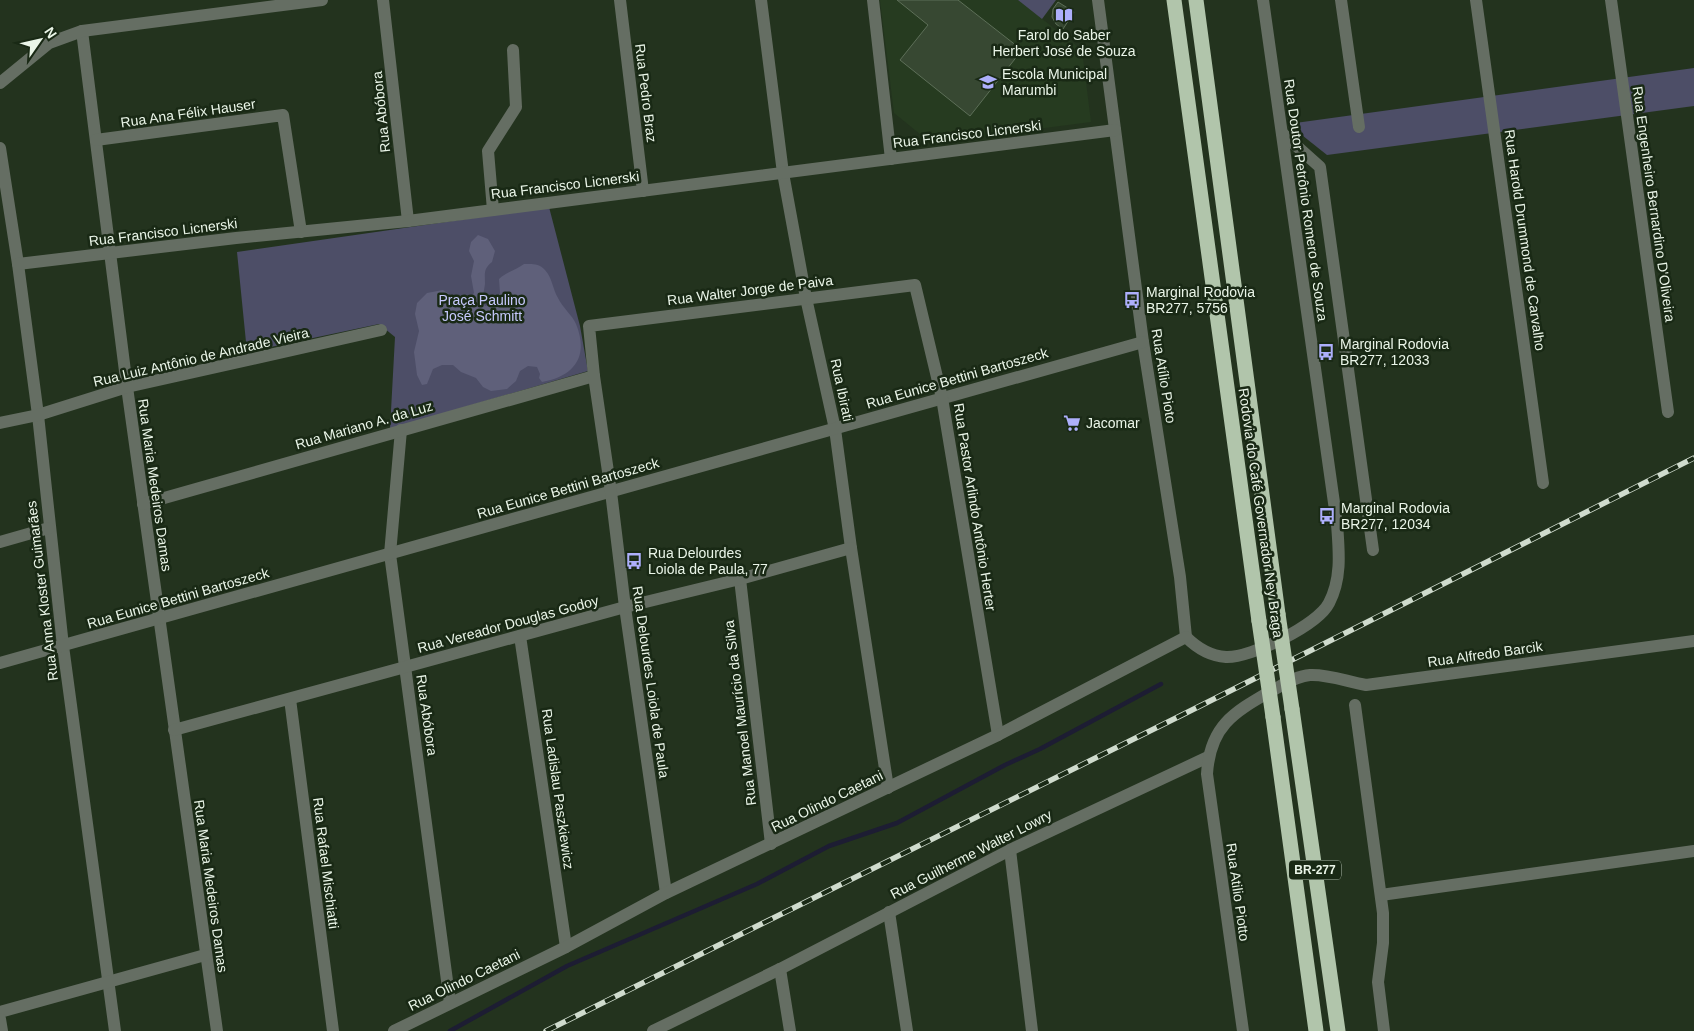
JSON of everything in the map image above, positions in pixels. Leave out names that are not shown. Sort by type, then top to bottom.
[{"type":"highway","name":"Rodovia do Café Governador Ney Braga","points":[[1174,0],[1316,1031]]},
{"type":"highway","name":"Rodovia do Café Governador Ney Braga","points":[[1196,0],[1278,614],[1338,1031]]},
{"type":"street","points":[[0,83],[49,43],[82,31],[322,0]]},
{"type":"street","name":"Rua Abóbora","points":[[383,0],[408,221]]},
{"type":"street","name":"Rua Pedro Braz","points":[[620,0],[643,191]]},
{"type":"street","name":"Rua Ibirati","points":[[761,0],[783,173],[806,298],[835,428],[851,548],[888,788]]},
{"type":"street","points":[[873,0],[892,159]]},
{"type":"street","name":"Rua Atílio Pioto","points":[[1098,0],[1143,342],[1180,576],[1186,637]]},
{"type":"street","name":"Rua Doutor Petrônio Romero de Souza","points":[[1186,637],[1202,650],[1225,657],[1238,656],[1274,642],[1308,625],[1328,605],[1335,589],[1339,554],[1337,524],[1263,0]]},
{"type":"street","points":[[1341,0],[1359,127]]},
{"type":"street","name":"Rua Harold Drummond de Carvalho","points":[[1476,0],[1543,483]]},
{"type":"street","name":"Rua Engenheiro Bernardino D'Oliveira","points":[[1611,0],[1668,412]]},
{"type":"street","name":"Rua Maria Medeiros Damas","points":[[82,31],[158,619],[217,1031]]},
{"type":"street","points":[[493,210],[488,151],[516,106],[513,50]]},
{"type":"street","name":"Rua Ana Félix Hauser","points":[[96,140],[284,115],[301,232]]},
{"type":"street","name":"Rua Francisco Licnerski","points":[[18,264],[408,221],[1115,130]]},
{"type":"street","points":[[1282,133],[1320,167],[1373,550]]},
{"type":"street","name":"Rua Anna Kloster Guimarães","points":[[0,148],[38,415],[63,646],[115,1031]]},
{"type":"street","name":"Rua Walter Jorge de Paiva","points":[[589,326],[916,285]]},
{"type":"street","name":"Rua Pastor Arlindo Antônio Herter","points":[[916,285],[942,398],[998,735]]},
{"type":"street","name":"Rua Delourdes Loiola de Paula","points":[[589,326],[625,607],[666,893]]},
{"type":"street","name":"Rua Luiz Antônio de Andrade Vieira","points":[[0,423],[38,415],[127,388],[381,330]]},
{"type":"street","name":"Rua Eunice Bettini Bartoszeck","points":[[0,663],[1143,342]]},
{"type":"street","name":"Rua Mariano A. da Luz","points":[[143,504],[594,376]]},
{"type":"street","name":"Rua Abóbora","points":[[401,430],[390,554],[450,1003]]},
{"type":"street","points":[[0,542],[49,528]]},
{"type":"street","name":"Rua Vereador Douglas Godoy","points":[[174,730],[625,607],[740,579],[851,548]]},
{"type":"street","name":"Rua Manoel Maurício da Silva","points":[[740,579],[771,844]]},
{"type":"street","name":"Rua Ladislau Paszkiewicz","points":[[520,636],[566,947]]},
{"type":"street","name":"Rua Olindo Caetani","points":[[394,1031],[566,947],[666,893],[998,735],[1186,637]]},
{"type":"street","name":"Rua Alfredo Barcik","points":[[1208,757],[1214,740],[1222,726],[1234,714],[1282,685],[1307,675],[1319,675],[1366,685],[1694,641]]},
{"type":"street","name":"Rua Rafael Mischiatti","points":[[290,699],[333,1031]]},
{"type":"street","points":[[1355,705],[1381,895],[1384,931],[1378,982],[1384,1031]]},
{"type":"street","name":"Rua Guilherme Walter Lowry","points":[[653,1031],[780,969],[1010,850],[1208,757]]},
{"type":"street","name":"Rua Atilio Piotto","points":[[1208,757],[1208,790],[1243,1031]]},
{"type":"street","points":[[1010,850],[1032,1031]]},
{"type":"street","points":[[1381,895],[1694,851]]},
{"type":"street","points":[[889,912],[907,1031]]},
{"type":"street","points":[[0,1012],[205,955]]},
{"type":"street","points":[[780,969],[790,1031]]},
{"type":"street","points":[[0,1019],[2,1031]]},
{"type":"shaded area","name":"Escola Municipal Marumbi","points":[[880,0],[1018,0],[1082,50],[1091,122],[931,143],[894,113]]},
{"type":"green space","points":[[1018,0],[1056,0],[1042,19]]},
{"type":"green space","points":[[1694,68],[1694,106],[1327,155],[1288,124]]},
{"type":"green space","name":"Praça Paulino José Schmitt","points":[[549,207],[580,326],[588,371],[390,429],[395,337],[379,324],[247,352],[237,252]]},
{"type":"green space","points":[[478,235],[488,239],[495,251],[492,262],[485,272],[482,302],[485,306],[495,303],[500,293],[499,279],[524,264],[538,265],[547,273],[556,295],[575,321],[580,335],[580,355],[571,369],[563,375],[542,382],[539,378],[540,374],[537,367],[528,366],[520,371],[516,381],[507,389],[491,391],[483,387],[476,378],[461,372],[453,365],[442,365],[433,369],[427,384],[422,385],[417,375],[414,352],[419,331],[415,314],[417,303],[427,293],[443,290],[461,302],[468,300],[474,293],[471,276],[474,261],[469,251],[471,242]]},
{"type":"building","points":[[897,0],[958,0],[1022,50],[970,116],[900,60],[928,25]]},
{"type":"building","name":"Farol do Saber Herbert José de Souza","points":[[1058,2],[1074,12],[1063,29],[1056,24],[1052,17],[1053,9]]},
{"type":"waterway","points":[[450,1031],[567,966],[757,884],[829,846],[897,823],[1161,684]]},
{"type":"railway","points":[[546,1031],[1694,458]]},
{"type":"place","name":"Farol do Saber Herbert José de Souza","points":[[1064,15]]},
{"type":"place","name":"Escola Municipal Marumbi","points":[[988,82]]},
{"type":"place","name":"Marginal Rodovia BR277, 5756","points":[[1132,300]]},
{"type":"place","name":"Marginal Rodovia BR277, 12033","points":[[1326,352]]},
{"type":"place","name":"Jacomar","points":[[1072,423]]},
{"type":"place","name":"Marginal Rodovia BR277, 12034","points":[[1327,516]]},
{"type":"place","name":"Rua Delourdes Loiola de Paula, 77","points":[[634,561]]}]
